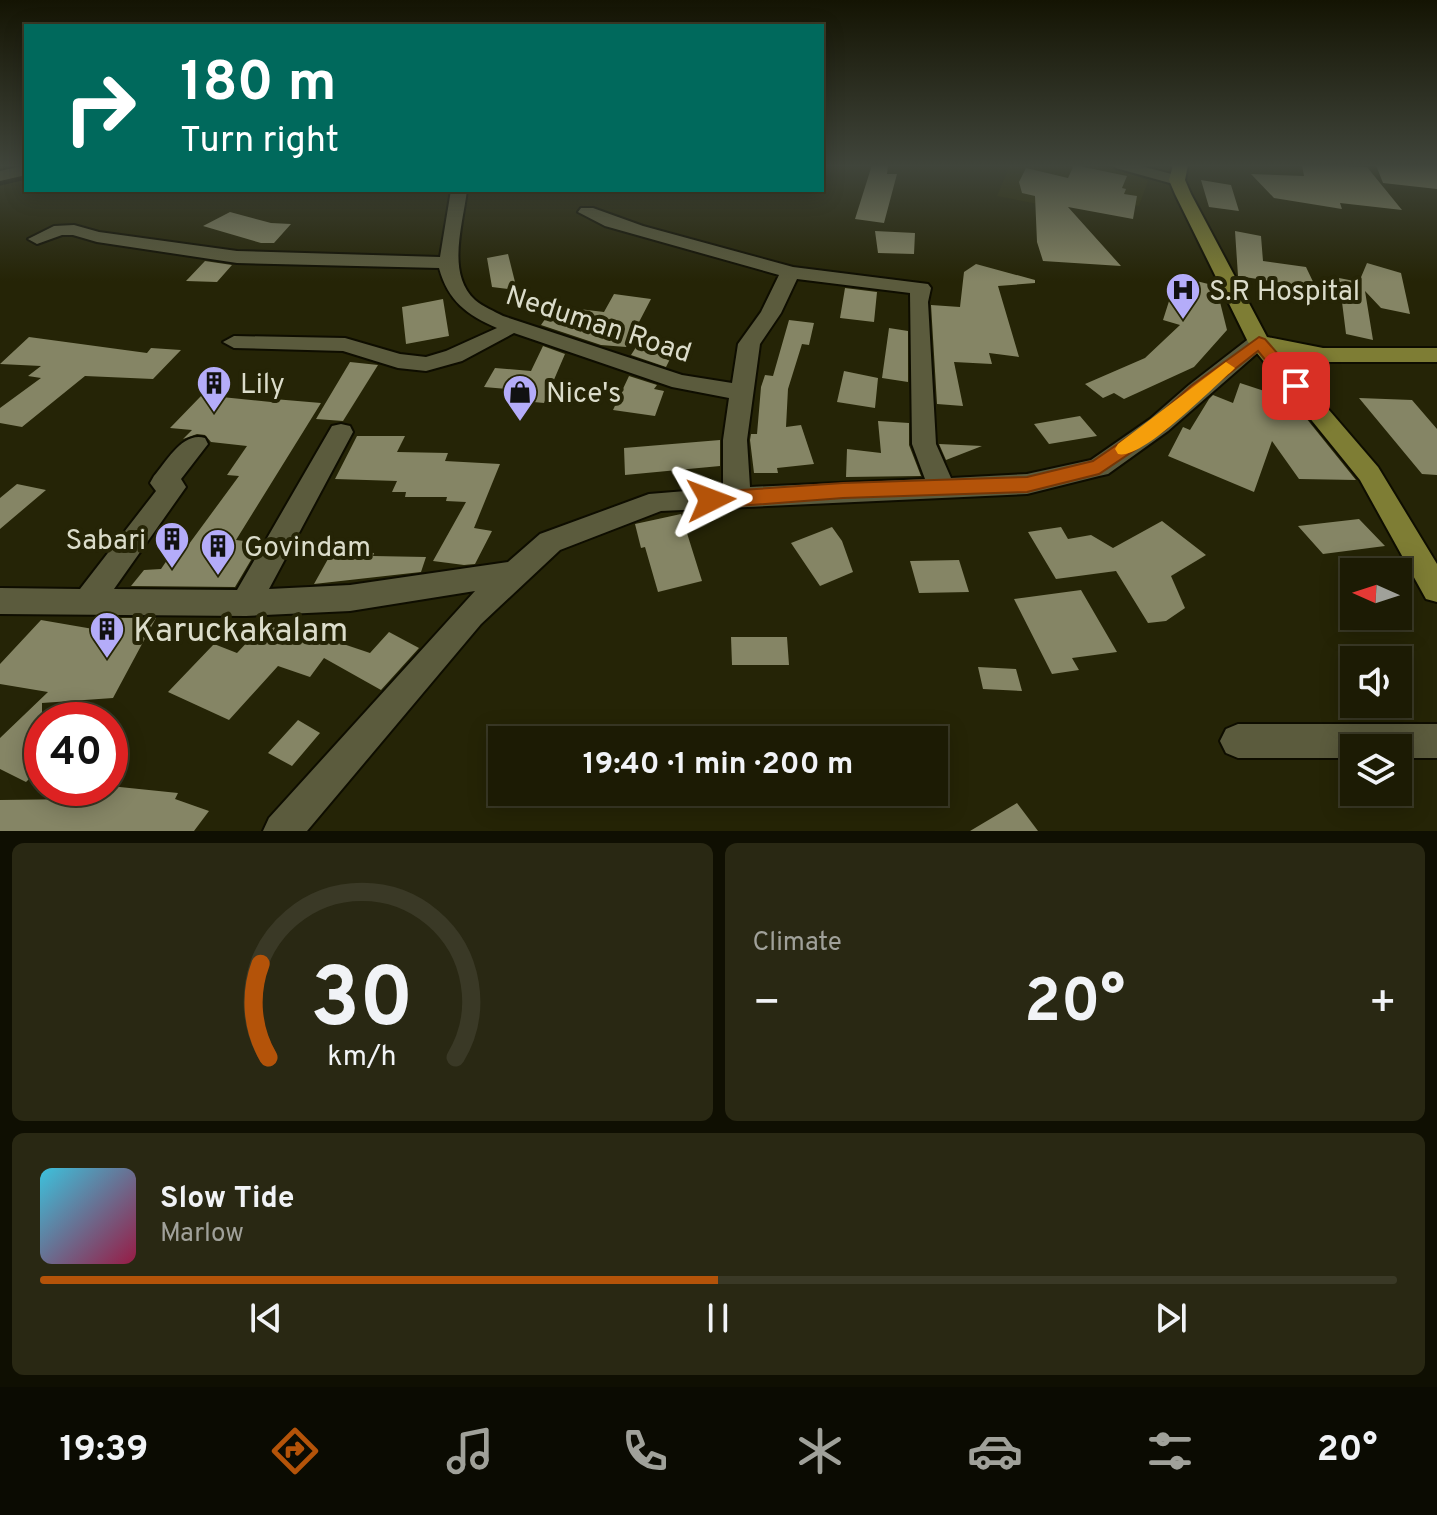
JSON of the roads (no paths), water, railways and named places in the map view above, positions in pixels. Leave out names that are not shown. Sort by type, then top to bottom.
[{"type":"main road","points":[[1193,204],[1259,342],[1369,474],[1437,590]]},
{"type":"main road","points":[[1259,342],[1323,355],[1437,355]]},
{"type":"street","name":"Neduman Road","points":[[457,204],[449,263],[455,289],[469,306],[510,324],[680,382],[740,392]]},
{"type":"street","points":[[587,212],[623,228],[741,255],[790,272],[921,288],[918,302],[924,444],[942,489]]},
{"type":"street","points":[[37,239],[60,230],[74,230],[97,237],[237,257],[449,263]]},
{"type":"street","points":[[737,499],[734,460],[740,392],[749,344],[771,313],[790,272]]},
{"type":"street","points":[[234,342],[345,345],[398,361],[426,364],[454,356],[504,332],[510,324]]},
{"type":"street","points":[[282,831],[470,615],[550,542],[659,501],[1027,484],[1099,467],[1159,425],[1197,390],[1259,342]]},
{"type":"street","points":[[246,603],[341,432]]},
{"type":"street","points":[[88,601],[173,487],[163,483],[196,444]]},
{"type":"street","points":[[0,601],[246,603],[350,598],[517,573]]},
{"type":"street","points":[[1238,741],[1437,741]]},
{"type":"place","name":"S.R Hospital","points":[[1183,321]]},
{"type":"place","name":"Lily","points":[[214,414]]},
{"type":"place","name":"Nice's","points":[[520,423]]},
{"type":"place","name":"Sabari","points":[[172,570]]},
{"type":"place","name":"Govindam","points":[[218,577]]},
{"type":"place","name":"Karuckakalam","points":[[107,660]]}]
